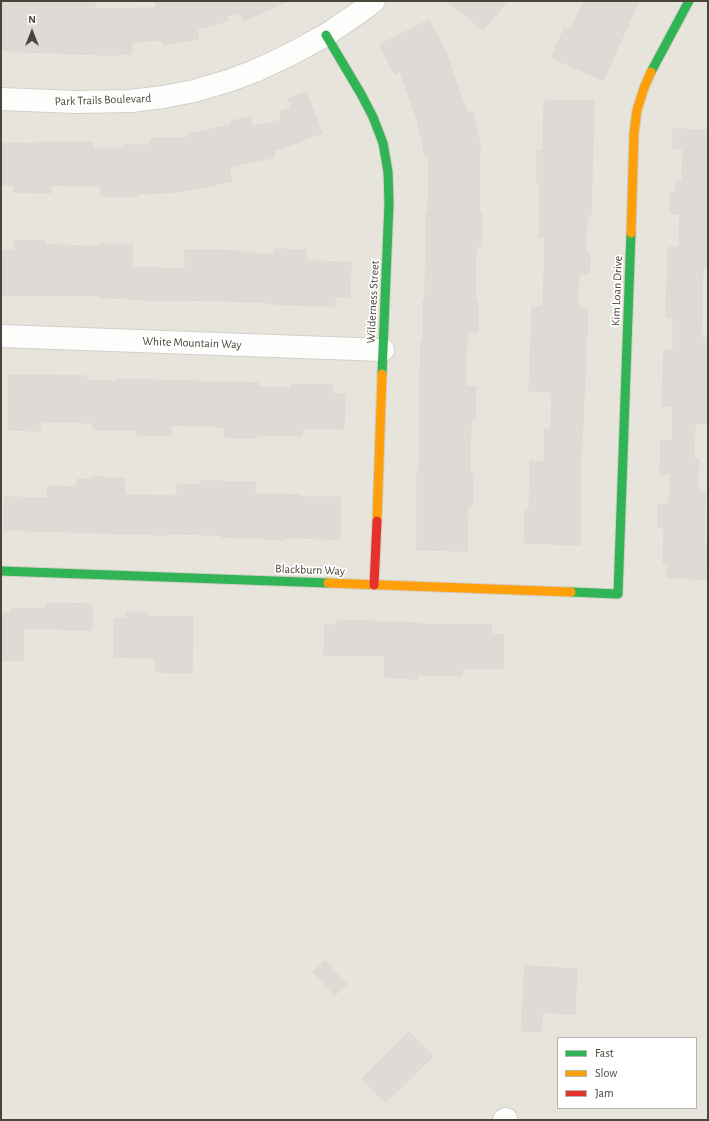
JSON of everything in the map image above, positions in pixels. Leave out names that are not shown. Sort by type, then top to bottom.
[{"type":"street","name":"Park Trails Boulevard","points":[[1,99],[75,102],[131,101],[164,97],[194,91],[255,71],[291,54],[326,35],[374,1]]},
{"type":"street","name":"Kim Loan Drive","points":[[618,594],[634,133],[637,110],[644,88],[689,1]]},
{"type":"street","name":"Wilderness Street","points":[[326,35],[362,94],[373,117],[383,143],[387,165],[389,203],[374,585]]},
{"type":"street","name":"White Mountain Way","points":[[1,336],[383,350]]},
{"type":"street","name":"Blackburn Way","points":[[1,571],[618,594]]},
{"type":"shaded area","points":[[1,1],[708,1],[708,1120],[1,1120]]},
{"type":"building","points":[[1,1],[95,1],[95,9],[157,8],[155,1],[288,1],[244,21],[240,12],[227,16],[228,21],[197,29],[199,39],[163,45],[162,40],[132,42],[132,54],[115,55],[62,54],[1,50]]},
{"type":"building","points":[[447,1],[508,1],[483,30]]},
{"type":"building","points":[[584,1],[639,1],[603,80],[551,58],[565,27],[571,30]]},
{"type":"building","points":[[429,20],[446,53],[467,113],[473,112],[480,145],[479,213],[482,213],[481,246],[476,246],[475,300],[478,300],[478,332],[467,332],[466,386],[476,387],[475,420],[471,420],[470,473],[473,473],[473,506],[468,506],[467,551],[417,550],[417,472],[419,472],[421,340],[423,340],[423,299],[425,299],[426,213],[428,213],[429,155],[425,156],[417,119],[400,71],[395,74],[379,45]]},
{"type":"building","points":[[306,92],[322,133],[274,151],[275,157],[229,167],[232,181],[179,192],[137,194],[137,197],[101,196],[101,186],[51,185],[51,193],[14,192],[14,185],[1,185],[1,143],[38,144],[38,142],[93,142],[93,148],[125,148],[125,145],[150,145],[150,139],[190,137],[189,134],[231,125],[231,121],[250,117],[252,127],[282,120],[279,112],[291,107],[288,99]]},
{"type":"building","points":[[544,100],[594,101],[591,215],[587,215],[586,254],[590,254],[589,274],[579,274],[578,308],[588,308],[581,445],[580,545],[524,543],[525,510],[529,511],[530,461],[544,462],[545,428],[551,429],[552,392],[529,392],[532,307],[543,307],[545,237],[539,237],[540,184],[537,184],[537,150],[543,150]]},
{"type":"building","points":[[673,129],[708,130],[708,268],[703,268],[701,338],[708,338],[707,424],[695,424],[694,458],[699,459],[698,492],[705,492],[704,546],[707,546],[706,579],[667,578],[667,565],[663,564],[664,527],[658,527],[658,504],[669,504],[670,474],[660,474],[661,440],[672,440],[673,407],[662,406],[664,350],[673,350],[673,317],[666,317],[668,247],[679,247],[680,214],[670,213],[670,193],[676,193],[676,181],[682,181],[683,149],[673,149]]},
{"type":"building","points":[[14,240],[46,241],[46,245],[100,246],[100,244],[133,244],[132,267],[185,269],[185,250],[241,251],[241,253],[274,254],[274,249],[307,250],[306,261],[351,262],[350,297],[335,297],[335,307],[231,301],[142,300],[100,298],[100,296],[1,295],[1,250],[14,250]]},
{"type":"building","points":[[9,375],[87,376],[86,381],[117,381],[117,379],[259,383],[259,387],[291,388],[291,384],[332,385],[332,393],[345,394],[344,429],[302,428],[302,436],[257,435],[257,438],[224,437],[225,427],[171,425],[171,435],[137,435],[137,430],[93,430],[93,423],[41,421],[40,431],[8,430]]},
{"type":"building","points":[[92,477],[125,478],[124,495],[177,496],[177,485],[201,485],[201,481],[255,482],[255,494],[300,495],[300,497],[341,497],[340,539],[282,538],[282,540],[221,537],[221,535],[167,535],[4,530],[5,497],[47,498],[47,486],[76,487],[76,479],[92,479]]},
{"type":"building","points":[[46,603],[92,604],[92,630],[24,628],[23,661],[1,660],[1,612],[11,612],[11,608],[46,609]]},
{"type":"building","points":[[126,612],[148,612],[148,616],[193,616],[192,673],[155,672],[156,658],[114,657],[114,618],[126,618]]},
{"type":"building","points":[[337,620],[419,624],[492,625],[491,634],[504,635],[503,669],[462,668],[462,676],[418,675],[417,679],[384,677],[385,656],[324,655],[325,625],[337,625]]},
{"type":"building","points":[[325,961],[347,984],[335,995],[313,972]]},
{"type":"building","points":[[525,966],[577,969],[575,1014],[542,1012],[541,1032],[521,1031]]},
{"type":"building","points":[[409,1032],[433,1056],[385,1103],[362,1079]]},
{"type":"traffic: fast","points":[[651,72],[689,1]]},
{"type":"traffic: fast","points":[[326,35],[373,117],[383,143],[388,172],[389,203],[382,374]]},
{"type":"traffic: fast","points":[[571,592],[618,594],[631,233]]},
{"type":"traffic: fast","points":[[1,571],[328,583]]},
{"type":"traffic: slow","points":[[631,233],[634,133],[637,110],[651,72]]},
{"type":"traffic: slow","points":[[377,521],[382,374]]},
{"type":"traffic: slow","points":[[328,583],[571,592]]},
{"type":"traffic: jam","points":[[374,585],[377,521]]}]
